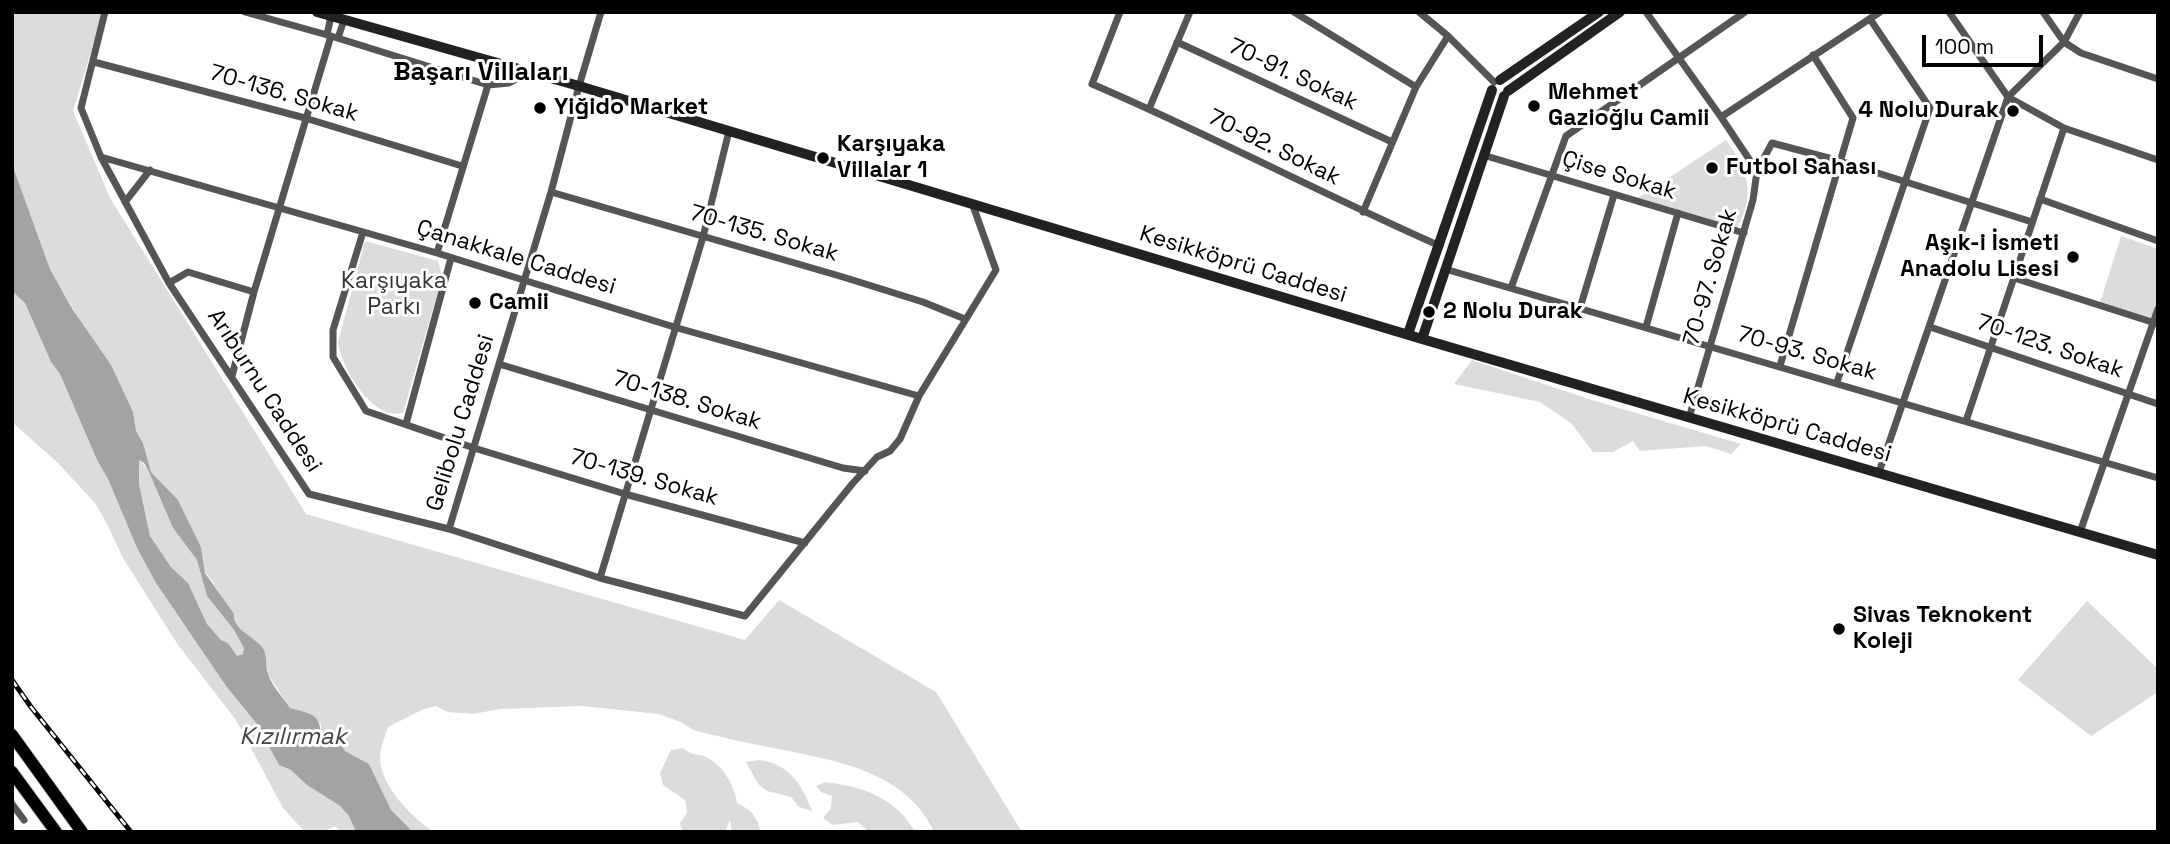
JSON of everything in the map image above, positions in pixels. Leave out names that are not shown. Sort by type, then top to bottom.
[{"type":"highway","points":[[12,735],[82,832]]},
{"type":"highway","points":[[12,772],[57,832]]},
{"type":"street","name":"Arıburnu Caddesi","points":[[105,12],[81,108],[101,157],[169,283],[309,494],[449,529],[600,578],[745,616],[805,543]]},
{"type":"street","points":[[245,12],[488,85],[509,83],[530,72]]},
{"type":"street","name":"Kesikköprü Caddesi","points":[[317,12],[579,86],[1422,339],[2158,555]]},
{"type":"street","name":"Gelibolu Caddesi","points":[[449,529],[551,192],[601,12]]},
{"type":"street","name":"70-92. Sokak","points":[[1120,12],[1092,84],[1440,246]]},
{"type":"street","points":[[1149,109],[1190,12]]},
{"type":"street","points":[[1294,12],[1416,87]]},
{"type":"street","points":[[1419,12],[1448,36],[1495,84],[1497,97],[1506,94],[1620,12]]},
{"type":"street","points":[[1408,334],[1495,84],[1599,12]]},
{"type":"street","points":[[1646,12],[1757,172],[1772,143],[1840,161],[2032,222]]},
{"type":"street","points":[[1511,288],[1566,136],[1745,12]]},
{"type":"street","points":[[1721,117],[1880,12]]},
{"type":"street","points":[[1949,12],[2008,97],[2064,128],[2158,160]]},
{"type":"street","points":[[2043,12],[2064,42],[2081,54],[2158,79]]},
{"type":"street","points":[[1879,472],[2008,97],[2064,42],[2080,12]]},
{"type":"street","points":[[331,16],[332,36]]},
{"type":"street","points":[[1837,382],[1930,108],[1870,19]]},
{"type":"street","points":[[232,376],[305,118],[332,36],[344,20]]},
{"type":"street","points":[[1363,212],[1416,87],[1448,36]]},
{"type":"street","name":"70-91. Sokak","points":[[1177,42],[1392,142]]},
{"type":"street","points":[[1780,366],[1853,118],[1813,55]]},
{"type":"street","name":"70-136. Sokak","points":[[94,62],[305,118],[462,166]]},
{"type":"street","points":[[437,253],[488,85]]},
{"type":"street","points":[[1422,339],[1506,94]]},
{"type":"street","points":[[1966,421],[2064,128]]},
{"type":"street","points":[[600,578],[703,237],[729,131]]},
{"type":"street","name":"Çise Sokak","points":[[1483,155],[1744,233]]},
{"type":"street","name":"Çanakkale Caddesi","points":[[101,157],[437,253],[674,327],[919,396]]},
{"type":"street","points":[[125,202],[150,170]]},
{"type":"street","name":"70-97. Sokak","points":[[1689,418],[1754,201],[1757,172]]},
{"type":"street","name":"70-135. Sokak","points":[[551,192],[843,277],[965,318]]},
{"type":"street","points":[[1580,308],[1614,194]]},
{"type":"street","points":[[2040,199],[2158,241]]},
{"type":"street","points":[[805,543],[877,457],[890,451],[900,439],[919,396],[996,270],[972,203]]},
{"type":"street","points":[[1646,327],[1678,214]]},
{"type":"street","name":"70-139. Sokak","points":[[363,232],[333,330],[333,357],[366,411],[474,448],[625,494],[805,543]]},
{"type":"street","points":[[406,424],[451,258]]},
{"type":"street","name":"70-93. Sokak","points":[[1445,269],[2158,478]]},
{"type":"street","points":[[169,283],[188,272],[254,292]]},
{"type":"street","points":[[2014,278],[2155,323]]},
{"type":"street","points":[[2080,531],[2158,309]]},
{"type":"street","name":"70-123. Sokak","points":[[1930,327],[2158,404]]},
{"type":"street","name":"70-138. Sokak","points":[[499,364],[843,468],[865,471]]},
{"type":"street","points":[[12,804],[24,820]]},
{"type":"green space","points":[[12,12],[103,12],[73,111],[110,198],[306,514],[745,640],[779,600],[936,692],[1022,832],[934,832],[921,811],[905,794],[865,771],[819,757],[693,730],[659,714],[582,706],[500,709],[473,714],[448,712],[436,706],[388,727],[381,751],[382,769],[392,790],[416,818],[434,832],[413,832],[391,811],[369,764],[321,738],[321,725],[309,713],[290,708],[268,674],[265,654],[238,628],[205,572],[201,547],[178,500],[151,472],[143,443],[136,431],[133,412],[50,269],[12,164]]},
{"type":"green space","points":[[1726,140],[1740,161],[1747,182],[1746,204],[1737,228],[1638,198]]},
{"type":"green space","points":[[2121,236],[2158,249],[2158,302],[2152,320],[2100,303]]},
{"type":"green space","name":"Karşıyaka Parkı","points":[[365,241],[438,261],[442,277],[403,413],[380,409],[370,401],[352,378],[340,353],[338,342]]},
{"type":"green space","points":[[12,291],[25,303],[108,479],[137,548],[156,583],[226,686],[256,723],[279,765],[291,770],[307,785],[340,806],[349,816],[356,832],[341,832],[335,826],[327,830],[328,832],[305,832],[283,808],[236,720],[178,645],[123,558],[95,503],[58,463],[12,422]]},
{"type":"green space","points":[[1472,360],[1592,400],[1741,444],[1731,454],[1706,446],[1640,451],[1633,441],[1613,452],[1593,452],[1571,423],[1540,402],[1454,384]]},
{"type":"green space","points":[[139,459],[149,472],[173,528],[197,560],[207,596],[234,630],[244,648],[243,654],[237,657],[228,643],[221,640],[207,624],[188,583],[171,567],[150,536],[139,484]]},
{"type":"green space","points":[[2087,601],[2158,669],[2158,692],[2091,736],[2018,680]]},
{"type":"green space","points":[[683,748],[708,758],[719,766],[731,783],[737,803],[754,816],[760,829],[758,832],[732,832],[730,820],[725,832],[683,832],[680,823],[687,813],[685,800],[663,785],[660,773],[671,750]]},
{"type":"green space","points":[[759,760],[778,766],[793,777],[804,792],[812,811],[799,807],[791,797],[767,791],[758,784],[746,762]]},
{"type":"green space","points":[[825,782],[865,791],[888,802],[915,832],[869,832],[858,822],[833,825],[823,818],[831,808],[832,796],[821,792],[816,786]]},
{"type":"water","name":"Kızılırmak","points":[[12,164],[50,269],[73,310],[111,365],[133,412],[136,431],[143,443],[151,472],[178,500],[201,547],[205,573],[234,614],[236,624],[262,647],[270,678],[290,708],[313,716],[319,724],[321,738],[338,741],[345,751],[369,764],[391,810],[413,832],[356,832],[349,816],[340,806],[307,785],[291,770],[279,765],[256,723],[226,686],[156,583],[137,548],[60,374],[51,362],[25,303],[12,291]],"holes":[[[139,460],[144,463],[173,528],[197,560],[207,596],[234,630],[244,648],[243,654],[237,656],[228,643],[221,640],[207,624],[188,583],[171,567],[150,536],[139,484]]]},
{"type":"railway","points":[[12,680],[131,832]]},
{"type":"place","name":"Mehmet Gazioğlu Camii","points":[[1534,106]]},
{"type":"place","name":"Yiğido Market","points":[[540,108]]},
{"type":"place","name":"4 Nolu Durak","points":[[2013,111]]},
{"type":"place","name":"Karşıyaka Villalar 1","points":[[823,158]]},
{"type":"place","name":"Futbol Sahası","points":[[1712,168]]},
{"type":"place","name":"Aşık-i İsmeti Anadolu Lisesi","points":[[2073,257]]},
{"type":"place","name":"Camii","points":[[475,303]]},
{"type":"place","name":"2 Nolu Durak","points":[[1429,312]]},
{"type":"place","name":"Sivas Teknokent Koleji","points":[[1839,629]]},
{"type":"district","name":"Başarı Villaları","points":[[481,73]]}]
